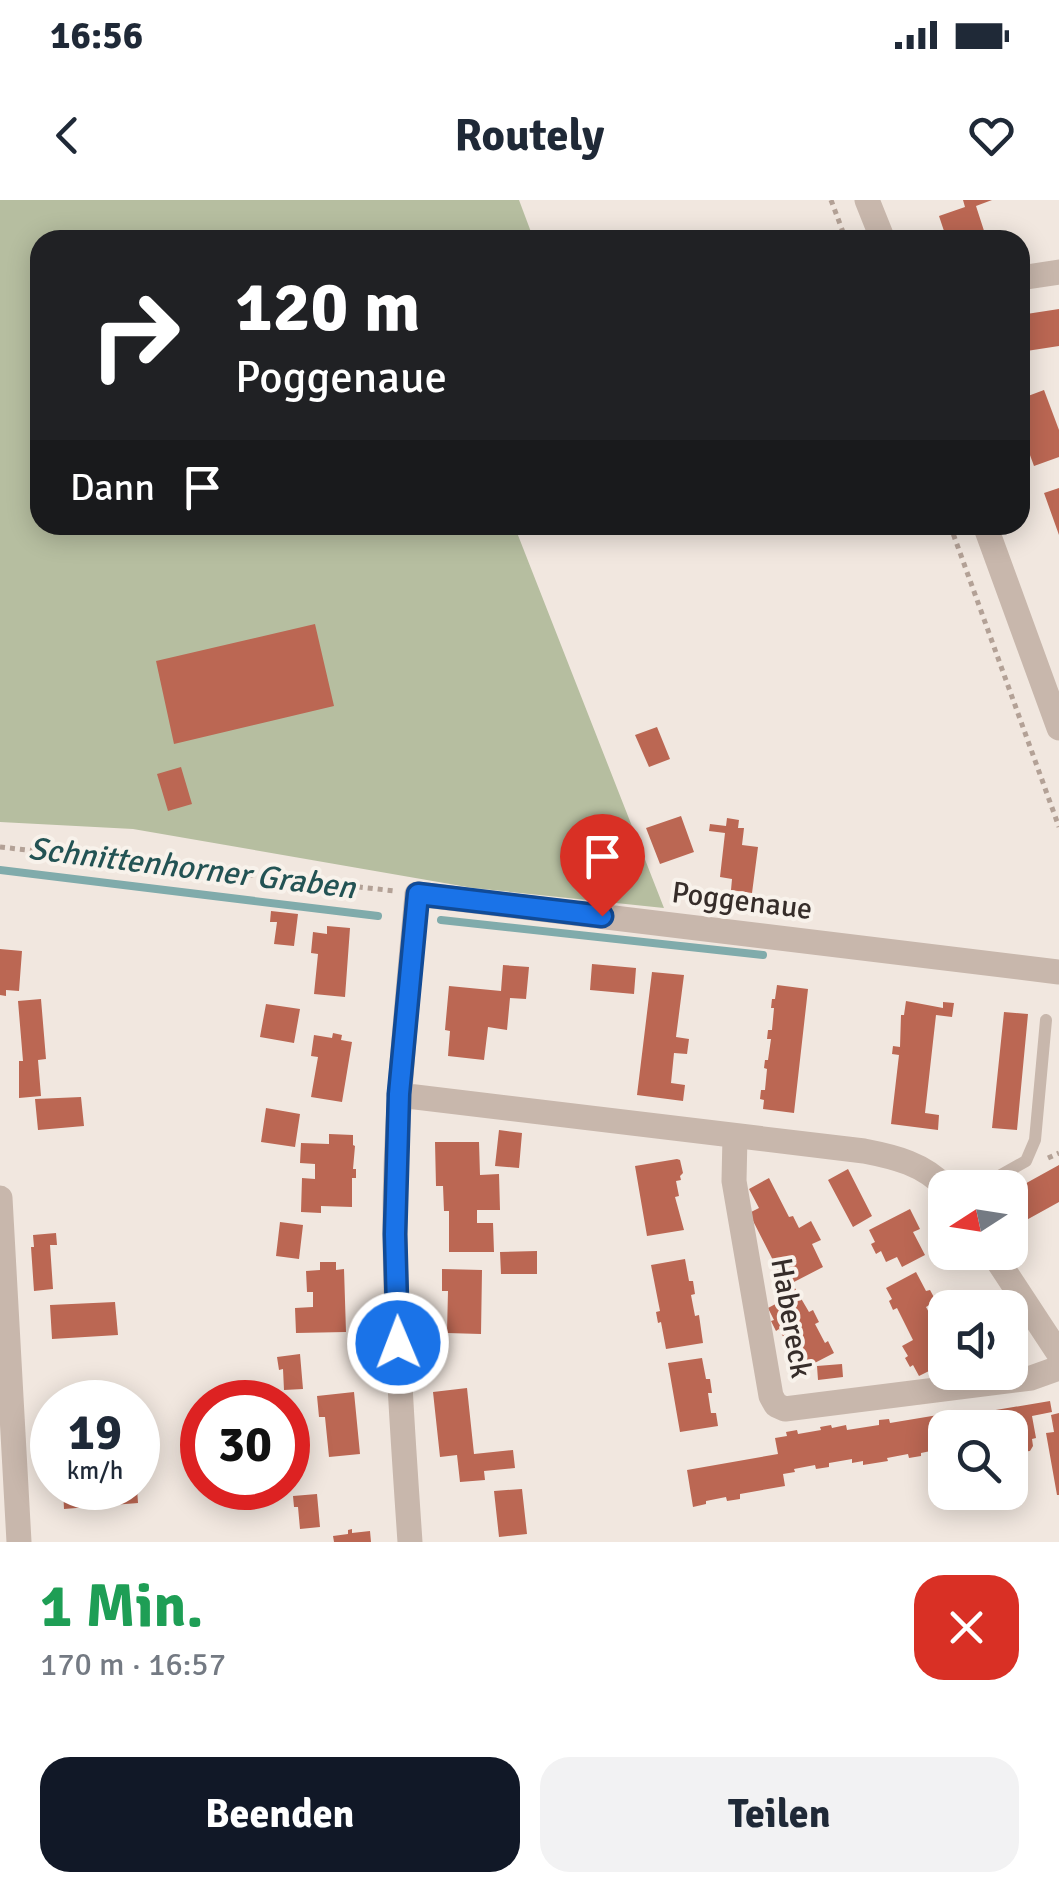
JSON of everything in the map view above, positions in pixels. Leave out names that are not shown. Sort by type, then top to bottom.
[{"type":"street","points":[[867,200],[878,230]]},
{"type":"street","points":[[1030,276],[1059,272]]},
{"type":"street","points":[[989,535],[1050,677],[1059,728]]},
{"type":"street","points":[[410,1542],[398,1361],[395,1234],[399,1094],[418,894]]},
{"type":"street","name":"Poggenaue","points":[[418,894],[1059,972]]},
{"type":"street","points":[[399,1094],[864,1150],[903,1158],[928,1173]]},
{"type":"street","name":"Habereck","points":[[734,1136],[734,1181],[771,1396],[776,1405],[785,1409],[1031,1378],[1059,1368]]},
{"type":"street","points":[[0,1198],[18,1542]]},
{"type":"street","points":[[1004,1270],[1059,1354]]},
{"type":"lane","points":[[1009,1170],[1026,1160],[1035,1140],[1046,1020]]},
{"type":"path","points":[[831,200],[842,230]]},
{"type":"path","points":[[954,535],[1059,827]]},
{"type":"path","points":[[0,847],[418,894]]},
{"type":"green space","points":[[0,200],[519,200],[530,230],[30,230],[30,535],[518,535],[664,908],[473,888],[133,829],[0,822]]},
{"type":"building","points":[[963,200],[992,200],[976,206],[984,230],[944,230],[939,216],[965,207]]},
{"type":"building","points":[[1059,309],[1059,346],[1030,350],[1030,313]]},
{"type":"building","points":[[1044,390],[1059,430],[1059,457],[1034,466],[1030,455],[1030,395]]},
{"type":"building","points":[[1059,488],[1059,535],[1044,493]]},
{"type":"building","points":[[315,624],[334,706],[174,744],[156,661]]},
{"type":"building","points":[[657,727],[670,759],[649,767],[635,735]]},
{"type":"building","points":[[181,767],[192,804],[168,811],[157,774]]},
{"type":"building","points":[[681,816],[694,852],[660,864],[646,828]]},
{"type":"building","points":[[727,818],[739,820],[738,828],[744,828],[742,845],[758,847],[752,893],[731,890],[732,879],[720,877],[725,833],[709,831],[710,824],[726,826]]},
{"type":"building","points":[[271,911],[298,914],[294,946],[274,944],[277,922],[270,922]]},
{"type":"building","points":[[327,926],[350,928],[345,997],[314,994],[318,954],[311,953],[313,932],[327,934]]},
{"type":"building","points":[[0,949],[22,951],[19,991],[6,990],[6,996],[0,995]]},
{"type":"building","points":[[592,964],[636,968],[634,994],[590,990]]},
{"type":"building","points":[[503,965],[529,967],[526,999],[510,998],[507,1030],[488,1027],[484,1060],[448,1056],[450,1031],[445,1030],[449,986],[501,991]]},
{"type":"building","points":[[652,972],[684,975],[676,1037],[689,1039],[687,1054],[674,1053],[671,1083],[685,1085],[683,1101],[637,1095]]},
{"type":"building","points":[[777,985],[808,989],[794,1113],[763,1109],[764,1100],[760,1099],[761,1090],[765,1090],[764,1068],[771,1039],[767,1039],[768,1030],[772,1030],[772,999]]},
{"type":"building","points":[[41,999],[46,1059],[38,1060],[41,1096],[19,1098],[19,1061],[23,1061],[18,1001]]},
{"type":"building","points":[[906,1001],[943,1008],[943,1002],[954,1003],[952,1017],[936,1015],[925,1113],[939,1115],[938,1130],[891,1124],[899,1055],[892,1054],[893,1046],[900,1047],[901,1015]]},
{"type":"building","points":[[266,1004],[300,1009],[294,1043],[260,1037]]},
{"type":"building","points":[[1004,1012],[1028,1014],[1017,1130],[992,1128]]},
{"type":"building","points":[[333,1033],[352,1042],[342,1102],[311,1097],[318,1057],[311,1056],[314,1035],[332,1038]]},
{"type":"building","points":[[81,1097],[84,1126],[38,1130],[35,1099]]},
{"type":"building","points":[[266,1108],[300,1114],[295,1147],[261,1142]]},
{"type":"building","points":[[499,1130],[522,1133],[519,1168],[495,1166]]},
{"type":"building","points":[[329,1134],[353,1135],[356,1178],[352,1178],[352,1207],[321,1206],[321,1213],[301,1212],[302,1178],[315,1179],[315,1164],[300,1163],[301,1143],[329,1144]]},
{"type":"building","points":[[435,1142],[479,1142],[480,1175],[499,1174],[500,1210],[477,1210],[477,1223],[493,1223],[494,1252],[449,1252],[449,1211],[444,1211],[443,1186],[436,1186]]},
{"type":"building","points":[[677,1159],[683,1173],[681,1180],[676,1181],[679,1196],[675,1197],[684,1230],[647,1236],[635,1166]]},
{"type":"building","points":[[1059,1165],[1059,1202],[1028,1219],[1028,1182]]},
{"type":"building","points":[[848,1169],[872,1216],[853,1227],[828,1180]]},
{"type":"building","points":[[769,1178],[789,1217],[793,1216],[799,1228],[811,1221],[821,1240],[812,1244],[823,1267],[792,1283],[809,1312],[813,1310],[819,1322],[815,1324],[834,1353],[801,1370],[771,1321],[774,1320],[768,1308],[783,1300],[773,1280],[781,1276],[749,1213],[759,1208],[749,1189]]},
{"type":"building","points":[[910,1209],[920,1229],[913,1232],[925,1255],[902,1267],[897,1257],[886,1262],[881,1251],[876,1254],[869,1230]]},
{"type":"building","points":[[280,1222],[303,1225],[299,1259],[276,1256]]},
{"type":"building","points":[[56,1233],[57,1245],[50,1245],[53,1289],[34,1291],[33,1235]]},
{"type":"building","points":[[537,1251],[537,1274],[501,1274],[500,1252]]},
{"type":"building","points":[[685,1259],[689,1281],[693,1281],[695,1294],[691,1295],[703,1343],[666,1349],[656,1312],[660,1311],[651,1265]]},
{"type":"building","points":[[320,1262],[336,1262],[336,1270],[344,1269],[346,1332],[296,1333],[295,1308],[313,1307],[313,1292],[307,1292],[306,1271],[320,1270]]},
{"type":"building","points":[[442,1269],[482,1270],[481,1334],[447,1333],[448,1291],[442,1291]]},
{"type":"building","points":[[916,1272],[928,1290],[928,1372],[919,1376],[913,1365],[910,1367],[902,1346],[913,1340],[897,1308],[893,1310],[886,1288]]},
{"type":"building","points":[[115,1302],[118,1335],[52,1339],[50,1305]]},
{"type":"building","points":[[300,1354],[302,1380],[284,1380],[277,1357]]},
{"type":"building","points":[[702,1358],[706,1379],[710,1379],[711,1413],[716,1413],[718,1426],[680,1432],[668,1363]]},
{"type":"building","points":[[842,1364],[843,1377],[818,1380],[817,1366]]},
{"type":"building","points":[[467,1388],[474,1454],[513,1450],[515,1468],[484,1471],[485,1480],[460,1482],[457,1455],[440,1457],[433,1392]]},
{"type":"building","points":[[354,1392],[360,1454],[329,1457],[325,1417],[319,1417],[317,1396]]},
{"type":"building","points":[[1050,1401],[1052,1412],[1032,1416],[1036,1438],[1028,1451],[1028,1410],[996,1410]]},
{"type":"building","points":[[1059,1413],[1057,1495],[1046,1433],[1054,1432],[1051,1415]]},
{"type":"building","points":[[928,1417],[928,1452],[863,1465],[863,1461],[852,1463],[852,1459],[829,1463],[829,1467],[794,1469],[795,1472],[783,1474],[785,1486],[693,1507],[687,1470],[778,1454],[775,1438],[787,1436],[786,1432],[797,1430],[798,1434],[831,1425],[846,1425],[847,1430],[879,1425],[879,1420],[889,1419],[890,1423]]},
{"type":"building","points":[[522,1489],[527,1534],[499,1537],[494,1491]]},
{"type":"building","points":[[317,1494],[320,1527],[300,1529],[298,1510],[310,1510],[310,1495]]},
{"type":"building","points":[[352,1529],[352,1533],[370,1531],[371,1542],[334,1542],[333,1536],[348,1534]]},
{"type":"waterway","name":"Schnittenhorner Graben","points":[[0,870],[378,916]]},
{"type":"waterway","name":"Schnittenhorner Graben","points":[[441,920],[763,955]]},
{"type":"route","points":[[398,1343],[395,1234],[399,1094],[418,894],[602,916]]}]
